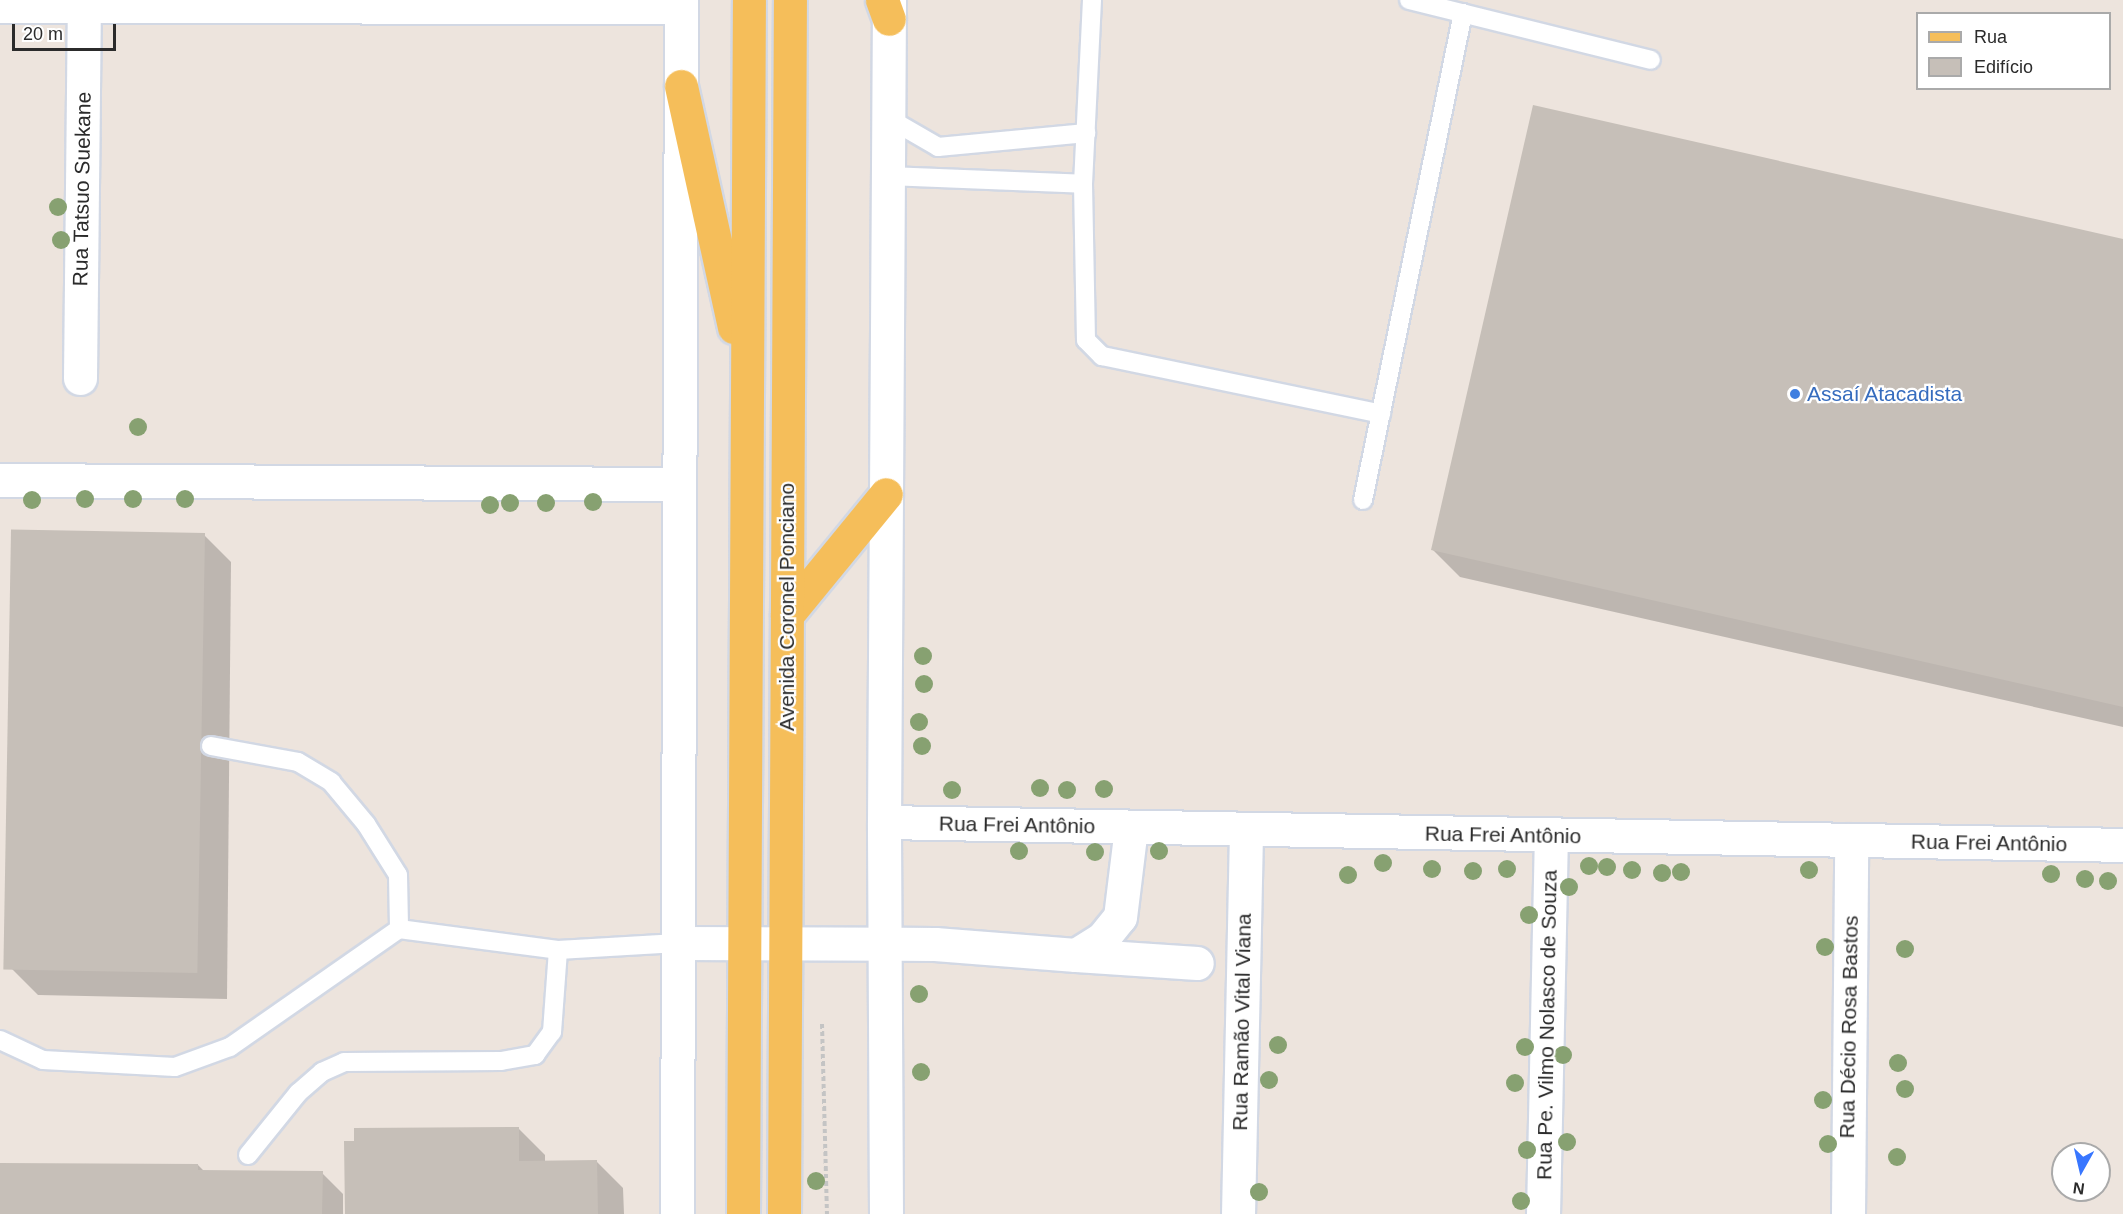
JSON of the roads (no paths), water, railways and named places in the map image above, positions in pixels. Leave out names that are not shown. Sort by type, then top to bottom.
[{"type":"main road","points":[[743,1214],[749,0]]},
{"type":"main road","name":"Avenida Coronel Ponciano","points":[[784,1214],[790,0]]},
{"type":"main road","points":[[681,86],[747,385]]},
{"type":"main road","points":[[787,615],[886,494]]},
{"type":"main road","points":[[745,793],[766,806],[786,798]]},
{"type":"street","points":[[0,6],[84,3],[681,4],[677,1214]]},
{"type":"street","name":"Rua Tatsuo Suekane","points":[[80,378],[84,3]]},
{"type":"street","points":[[886,6],[888,118],[884,822],[886,1214]]},
{"type":"street","points":[[0,480],[679,484]]},
{"type":"street","name":"Rua Frei Antônio","points":[[884,822],[2123,845]]},
{"type":"street","points":[[1076,955],[1102,939],[1120,917],[1131,828]]},
{"type":"street","name":"Rua Ramão Vital Viana","points":[[1238,1214],[1246,830]]},
{"type":"street","name":"Rua Pe. Vilmo Nolasco de Souza","points":[[1543,1214],[1551,836]]},
{"type":"street","name":"Rua Décio Rosa Bastos","points":[[1848,1214],[1851,840]]},
{"type":"street","points":[[678,944],[884,943],[1197,963]]},
{"type":"lane","points":[[1092,0],[1083,184],[1086,340],[1101,356],[1381,414]]},
{"type":"lane","points":[[1410,0],[1651,60]]},
{"type":"lane","points":[[1363,500],[1463,13]]},
{"type":"lane","points":[[888,118],[938,147],[1086,133]]},
{"type":"lane","points":[[888,176],[1083,184]]},
{"type":"lane","points":[[211,746],[298,762],[331,782],[366,824],[398,875],[399,929]]},
{"type":"lane","points":[[0,1040],[43,1060],[175,1067],[230,1047],[399,929],[558,950],[678,944]]},
{"type":"lane","points":[[248,1155],[298,1093],[322,1072],[344,1062],[501,1061],[535,1055],[552,1032],[558,950]]},
{"type":"place","name":"Assaí Atacadista","points":[[1795,394]]}]
